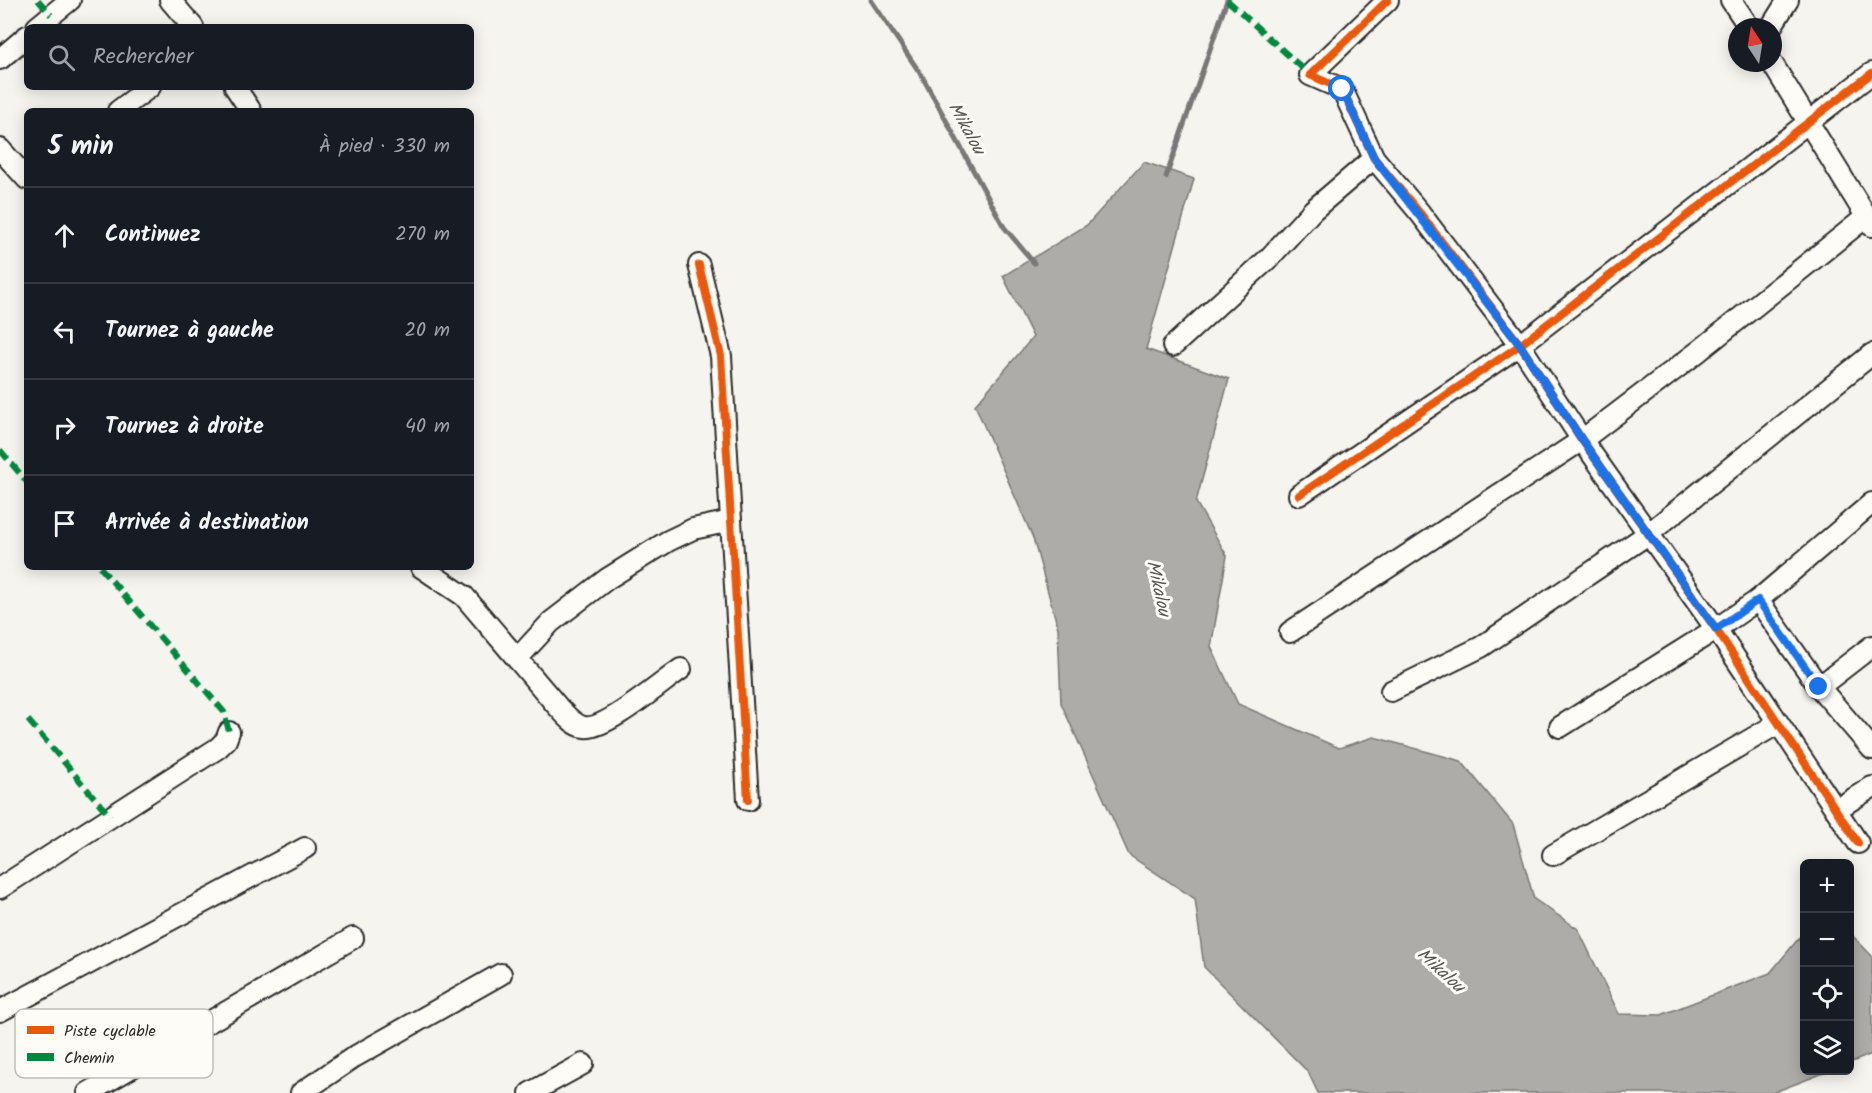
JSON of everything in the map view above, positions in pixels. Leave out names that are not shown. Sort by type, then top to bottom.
[{"type":"street","points":[[41,24],[70,0]]},
{"type":"street","points":[[170,0],[190,24]]},
{"type":"street","points":[[1388,0],[1310,75],[1342,89],[1374,158],[1426,221],[1520,345],[1582,440],[1716,629],[1777,724],[1837,809],[1857,843]]},
{"type":"street","points":[[1731,0],[1743,18]]},
{"type":"street","points":[[1777,18],[1788,0]]},
{"type":"street","points":[[0,59],[24,39]]},
{"type":"street","points":[[1290,632],[1582,440],[1869,221],[1778,72]]},
{"type":"street","points":[[1299,495],[1520,345],[1872,73]]},
{"type":"street","points":[[122,108],[146,90]]},
{"type":"street","points":[[237,90],[249,108]]},
{"type":"street","points":[[0,149],[24,176]]},
{"type":"street","points":[[1173,346],[1270,256],[1312,210],[1374,158]]},
{"type":"street","points":[[699,265],[721,356],[738,595],[748,800]]},
{"type":"street","points":[[1391,692],[1481,647],[1648,534],[1872,354]]},
{"type":"street","points":[[1560,727],[1758,600],[1872,503]]},
{"type":"street","points":[[517,659],[551,622],[607,579],[685,532],[731,521]]},
{"type":"street","points":[[425,570],[464,596],[566,714],[584,727],[601,725],[681,669]]},
{"type":"street","points":[[1758,600],[1819,687],[1872,749]]},
{"type":"street","points":[[1819,687],[1872,646]]},
{"type":"street","points":[[1553,855],[1777,724]]},
{"type":"street","points":[[0,888],[218,748],[226,740],[229,732]]},
{"type":"street","points":[[1837,809],[1872,787]]},
{"type":"street","points":[[0,1011],[305,848]]},
{"type":"street","points":[[213,1020],[353,938]]},
{"type":"street","points":[[301,1093],[354,1057],[501,974]]},
{"type":"street","points":[[530,1093],[583,1064]]},
{"type":"street","points":[[88,1093],[114,1078]]},
{"type":"water","points":[[1144,162],[1194,179],[1146,349],[1229,379],[1196,502],[1227,556],[1211,647],[1238,704],[1339,748],[1374,737],[1461,761],[1513,824],[1534,899],[1578,929],[1619,1014],[1661,1015],[1770,973],[1800,937],[1800,1075],[1819,1075],[1772,1093],[1318,1093],[1308,1072],[1204,967],[1195,899],[1129,855],[1061,703],[1058,628],[1033,538],[975,405],[1033,337],[1003,276],[1087,225]]},
{"type":"water","points":[[1854,937],[1872,956],[1872,1054],[1854,1061]]},
{"type":"waterway","name":"Mikalou","points":[[871,0],[922,76],[1004,227],[1034,263]]},
{"type":"waterway","points":[[1166,177],[1227,0]]},
{"type":"marked path","points":[[38,0],[51,15]]},
{"type":"marked path","points":[[1227,0],[1310,75]]},
{"type":"marked path","points":[[0,450],[24,478]]},
{"type":"marked path","points":[[103,570],[224,712],[229,732]]},
{"type":"marked path","points":[[28,720],[110,816]]},
{"type":"cycle path","points":[[1388,0],[1310,75],[1342,89],[1374,158],[1420,213],[1520,345],[1582,440],[1716,629],[1858,843]]},
{"type":"cycle path","points":[[1299,495],[1520,345],[1872,73]]},
{"type":"cycle path","points":[[699,265],[721,356],[748,800]]},
{"type":"route","points":[[1342,89],[1374,158],[1420,213],[1520,345],[1582,440],[1716,629],[1758,600],[1819,687]]}]
